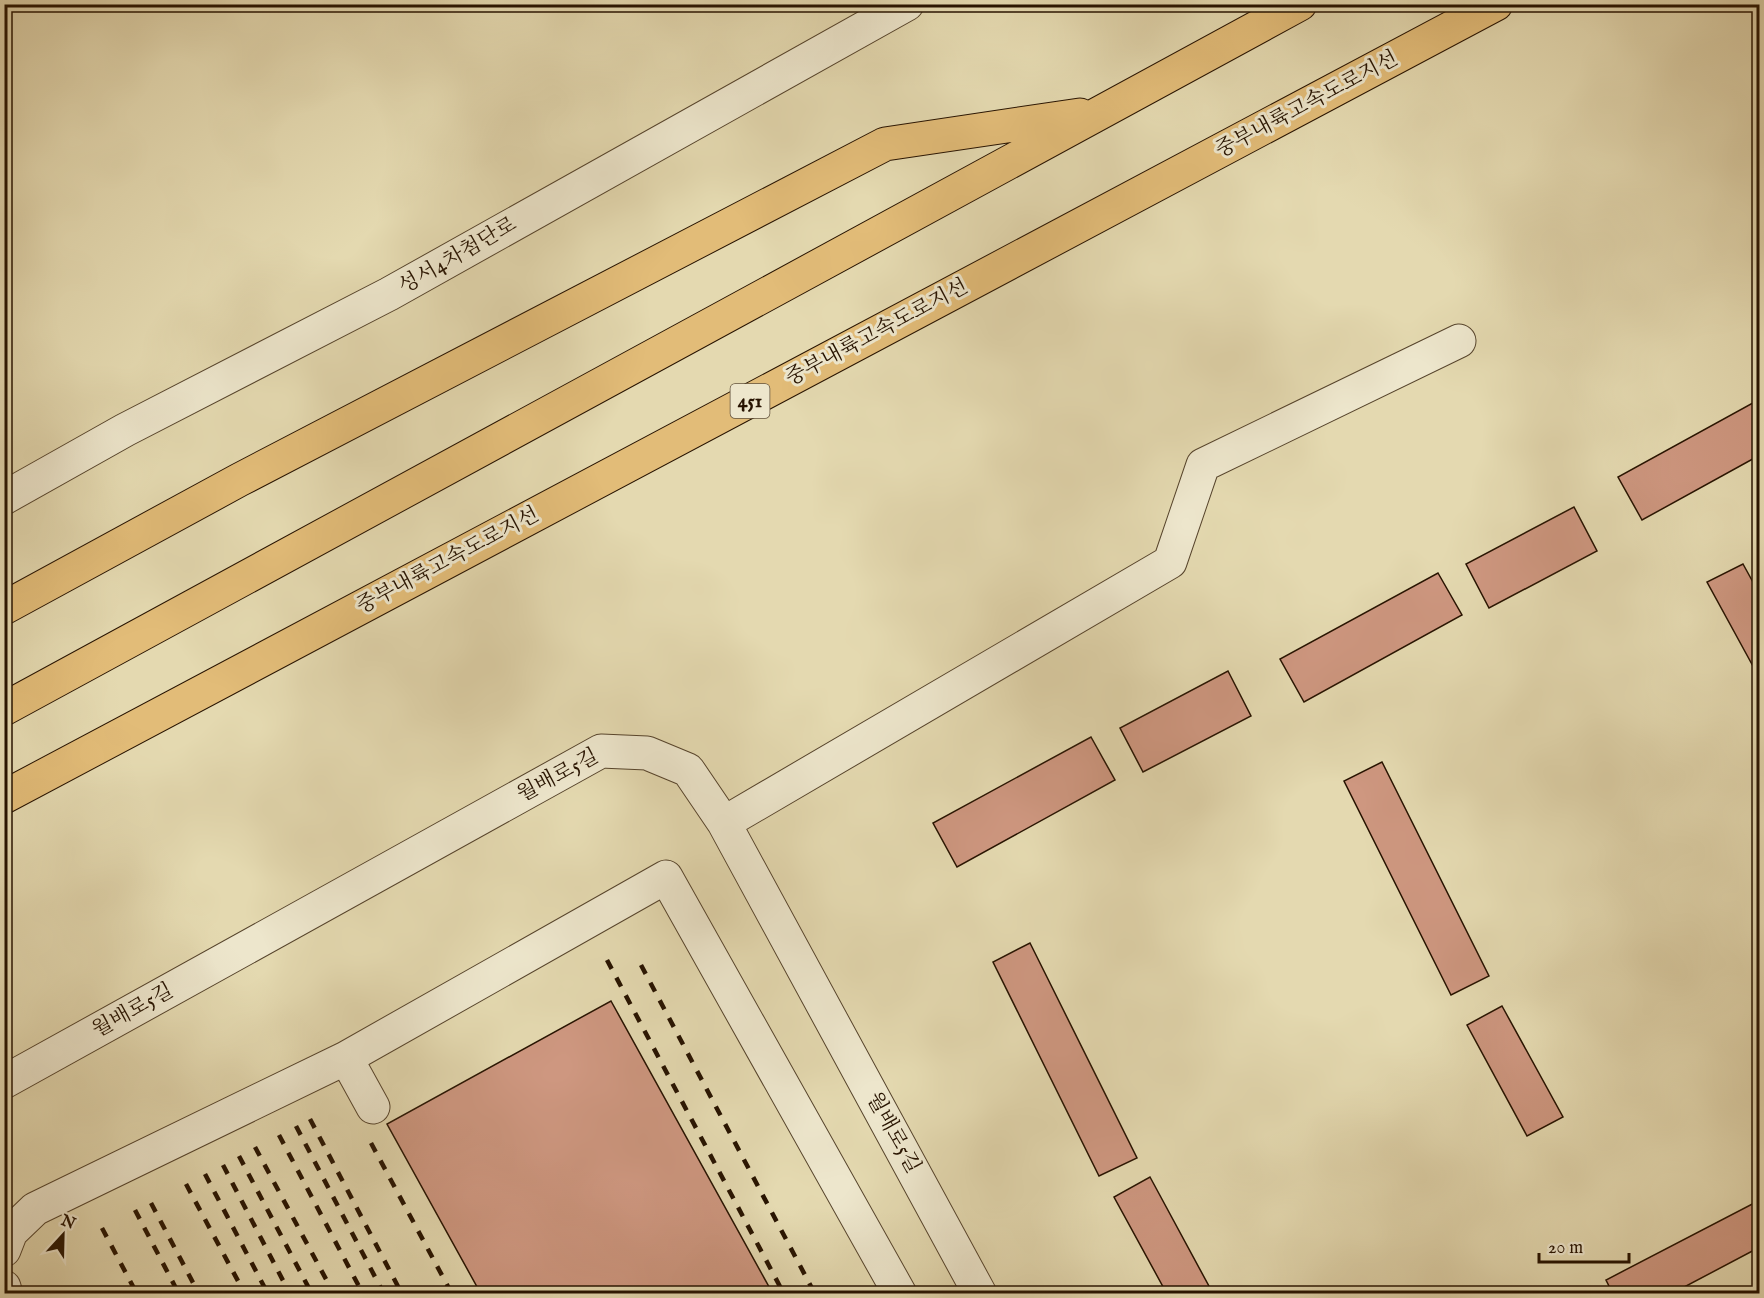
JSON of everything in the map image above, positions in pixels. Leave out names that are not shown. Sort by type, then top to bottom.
[{"type":"highway","points":[[4,709],[1300,4]]},
{"type":"highway","name":"중부내륙고속도로지선","points":[[4,797],[1496,4]]},
{"type":"highway","points":[[4,608],[239,480],[885,144],[1102,112]]},
{"type":"street","name":"성서4차첨단로","points":[[4,498],[125,430],[389,294],[907,4]]},
{"type":"street","points":[[724,823],[1170,562],[1203,465],[1459,341]]},
{"type":"street","name":"월배로5길","points":[[4,1082],[601,751],[647,753],[688,770],[724,823],[980,1293]]},
{"type":"street","points":[[4,1250],[12,1232],[35,1209],[346,1058],[666,877],[900,1293]]},
{"type":"street","points":[[346,1058],[372,1107]]},
{"type":"street","points":[[4,1287],[6,1293]]},
{"type":"building","points":[[1760,399],[1760,455],[1642,520],[1618,477]]},
{"type":"building","points":[[1574,507],[1597,551],[1489,608],[1466,564]]},
{"type":"building","points":[[1743,564],[1760,595],[1760,679],[1707,582]]},
{"type":"building","points":[[1438,573],[1462,615],[1304,702],[1280,659]]},
{"type":"building","points":[[1228,671],[1251,716],[1143,772],[1120,728]]},
{"type":"building","points":[[1091,737],[1115,780],[957,867],[933,823]]},
{"type":"building","points":[[1382,762],[1489,976],[1451,995],[1344,781]]},
{"type":"building","points":[[1030,943],[1137,1158],[1099,1176],[993,962]]},
{"type":"building","points":[[611,1001],[773,1294],[481,1294],[387,1124]]},
{"type":"building","points":[[1502,1006],[1563,1117],[1527,1136],[1467,1025]]},
{"type":"building","points":[[1150,1177],[1210,1288],[1200,1294],[1167,1294],[1114,1197]]},
{"type":"building","points":[[1760,1200],[1760,1247],[1671,1294],[1613,1294],[1606,1280]]},
{"type":"railway","points":[[607,960],[784,1294]]},
{"type":"railway","points":[[641,965],[815,1294]]},
{"type":"railway","points":[[310,1119],[402,1294]]},
{"type":"railway","points":[[296,1126],[384,1294]]},
{"type":"railway","points":[[279,1135],[363,1294]]},
{"type":"railway","points":[[371,1143],[452,1294]]},
{"type":"railway","points":[[255,1147],[334,1294]]},
{"type":"railway","points":[[239,1156],[312,1294]]},
{"type":"railway","points":[[223,1165],[290,1294]]},
{"type":"railway","points":[[205,1174],[268,1294]]},
{"type":"railway","points":[[186,1184],[245,1294]]},
{"type":"railway","points":[[151,1203],[199,1294]]},
{"type":"railway","points":[[135,1210],[179,1294]]},
{"type":"railway","points":[[102,1228],[137,1294]]}]
